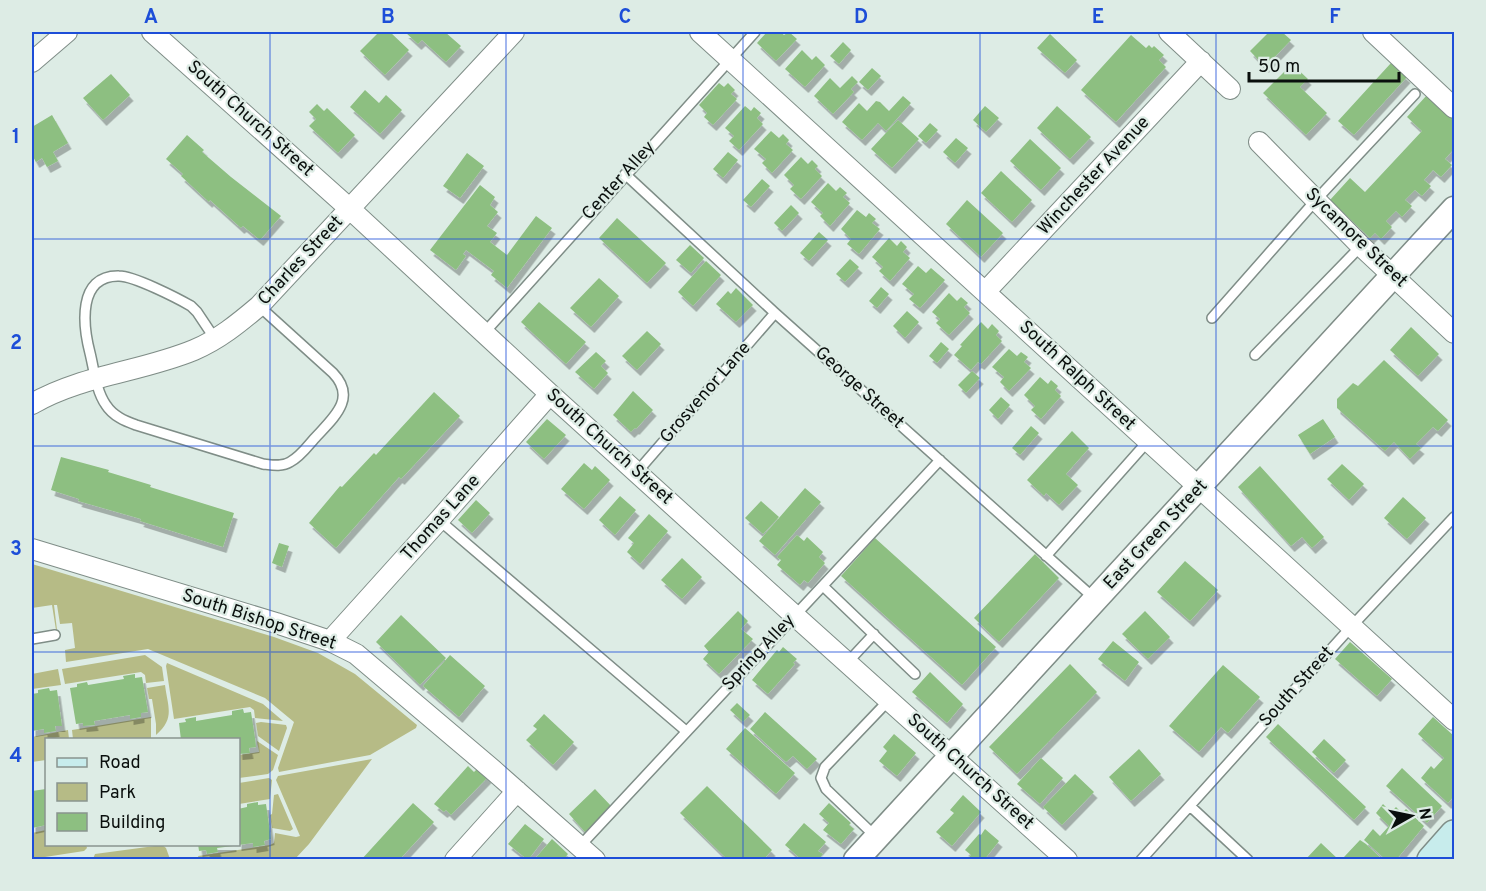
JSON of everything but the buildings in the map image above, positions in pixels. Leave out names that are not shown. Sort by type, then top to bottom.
[{"type":"main road","points":[[1431,860],[1455,834]]},
{"type":"street","points":[[32,62],[67,32]]},
{"type":"street","name":"South Church Street","points":[[152,32],[1067,860]]},
{"type":"street","name":"Charles Street","points":[[32,404],[63,388],[166,360],[197,349],[215,339],[259,306],[514,32]]},
{"type":"street","name":"South Ralph Street","points":[[700,32],[1455,720]]},
{"type":"street","points":[[1169,32],[1230,89]]},
{"type":"street","points":[[1373,32],[1455,108]]},
{"type":"street","name":"Winchester Avenue","points":[[986,291],[1201,61]]},
{"type":"street","name":"Sycamore Street","points":[[1259,142],[1361,246],[1455,333]]},
{"type":"street","name":"East Green Street","points":[[856,860],[1455,209]]},
{"type":"street","name":"Thomas Lane","points":[[330,641],[550,394]]},
{"type":"street","name":"South Bishop Street","points":[[32,549],[330,641],[356,654],[517,791],[588,855]]},
{"type":"street","points":[[455,860],[517,791]]},
{"type":"lane","name":"Center Alley","points":[[485,332],[754,32]]},
{"type":"lane","points":[[1212,318],[1316,200],[1415,94]]},
{"type":"lane","name":"George Street","points":[[625,174],[775,313],[1096,600]]},
{"type":"lane","points":[[1255,355],[1361,246]]},
{"type":"lane","points":[[215,339],[197,312],[182,301],[128,277],[109,277],[92,289],[85,305],[86,335],[96,378],[106,406],[124,420],[263,464],[273,466],[291,462],[341,408],[343,390],[333,373],[259,306]]},
{"type":"lane","name":"Grosvenor Lane","points":[[637,472],[775,313]]},
{"type":"lane","points":[[1046,556],[1148,441]]},
{"type":"lane","name":"Spring Alley","points":[[588,855],[686,731],[940,460]]},
{"type":"lane","name":"South Street","points":[[1141,860],[1351,627],[1454,519]]},
{"type":"lane","points":[[439,520],[686,731]]},
{"type":"lane","points":[[823,586],[915,674]]},
{"type":"lane","points":[[847,663],[874,634]]},
{"type":"lane","points":[[32,639],[56,635]]},
{"type":"lane","points":[[876,837],[826,789],[821,778],[825,767],[888,700]]},
{"type":"lane","points":[[1190,806],[1244,858]]},
{"type":"green space","points":[[32,564],[274,637],[318,653],[355,674],[417,725],[416,728],[370,755],[279,772],[278,768],[294,722],[265,698],[148,649],[66,662],[65,650],[75,648],[72,623],[60,624],[57,605],[54,605],[56,630],[52,605],[32,608]]},
{"type":"green space","points":[[145,655],[162,667],[164,681],[146,683],[145,675],[141,672],[65,684],[62,669]]},
{"type":"green space","points":[[167,663],[263,704],[283,721],[255,718],[254,710],[250,707],[174,719]]},
{"type":"green space","points":[[58,669],[61,685],[32,689],[32,674]]},
{"type":"green space","points":[[165,685],[168,718],[156,735],[152,699],[149,699],[147,688]]},
{"type":"green space","points":[[151,717],[151,738],[73,738],[72,730]]},
{"type":"green space","points":[[256,723],[286,725],[279,751],[258,736]]},
{"type":"green space","points":[[68,730],[69,738],[45,738],[45,760],[32,762],[32,737]]},
{"type":"green space","points":[[257,741],[278,755],[273,770],[268,774],[240,778],[240,755],[259,752]]},
{"type":"green space","points":[[372,759],[309,844],[295,859],[199,859],[198,856],[270,845],[274,843],[275,833],[300,836],[276,780],[278,776]]},
{"type":"green space","points":[[269,778],[272,780],[270,799],[240,804],[240,783]]},
{"type":"green space","points":[[278,794],[293,829],[290,831],[272,828],[270,815],[274,795]]},
{"type":"green space","points":[[45,830],[45,846],[86,846],[87,848],[84,851],[32,859],[32,833]]},
{"type":"green space","points":[[163,846],[170,859],[93,859],[95,854]]}]
